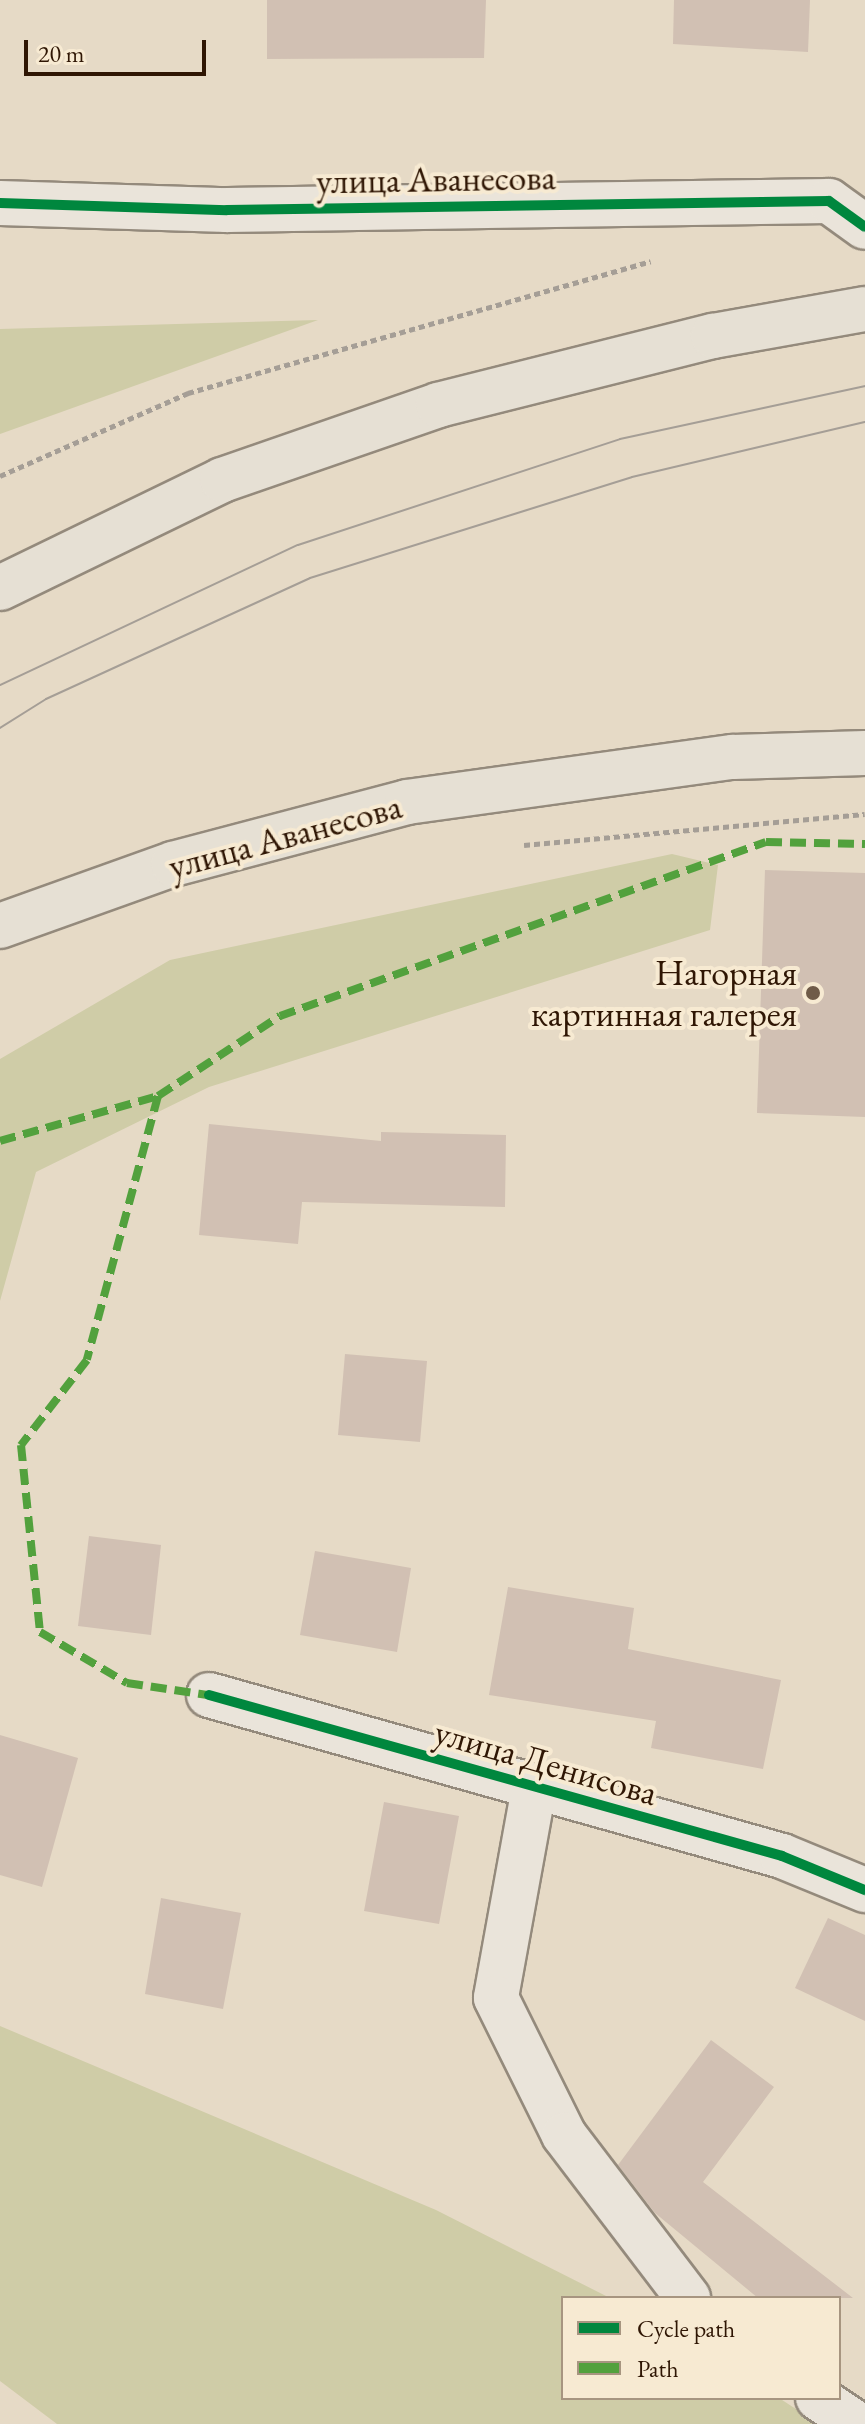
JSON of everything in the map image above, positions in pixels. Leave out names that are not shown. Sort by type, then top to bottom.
[{"type":"highway","points":[[0,588],[222,480],[438,405],[713,336],[865,309]]},
{"type":"highway","name":"улица Аванесова","points":[[0,926],[173,864],[407,802],[733,757],[865,753]]},
{"type":"street","name":"улица Аванесова","points":[[0,203],[227,210],[829,201],[865,227]]},
{"type":"street","name":"улица Денисова","points":[[209,1695],[782,1856],[865,1890]]},
{"type":"street","points":[[534,1788],[496,1998],[564,2135],[686,2296]]},
{"type":"street","points":[[821,2400],[857,2424]]},
{"type":"path","points":[[0,476],[188,393],[657,259]]},
{"type":"path","points":[[521,845],[865,814]]},
{"type":"shaded area","points":[[318,320],[0,434],[0,329]]},
{"type":"shaded area","points":[[672,854],[718,865],[710,930],[209,1087],[36,1172],[0,1301],[0,1059],[170,960]]},
{"type":"shaded area","points":[[0,2026],[436,2210],[606,2296],[561,2296],[561,2400],[782,2400],[819,2424],[57,2424],[0,2381]]},
{"type":"building","points":[[267,0],[486,0],[484,58],[267,59]]},
{"type":"building","points":[[674,0],[810,0],[808,52],[673,44]]},
{"type":"building","name":"Нагорная картинная галерея","points":[[765,870],[865,873],[865,1117],[757,1113]]},
{"type":"building","points":[[209,1124],[381,1141],[381,1132],[506,1135],[505,1207],[302,1202],[298,1244],[199,1235]]},
{"type":"building","points":[[345,1354],[427,1361],[420,1442],[338,1435]]},
{"type":"building","points":[[89,1536],[161,1545],[151,1635],[78,1626]]},
{"type":"building","points":[[315,1551],[411,1568],[397,1652],[300,1635]]},
{"type":"building","points":[[508,1587],[634,1608],[628,1649],[781,1680],[763,1769],[651,1748],[656,1721],[489,1695]]},
{"type":"building","points":[[0,1735],[78,1758],[42,1887],[0,1875]]},
{"type":"building","points":[[384,1802],[459,1816],[439,1924],[364,1911]]},
{"type":"building","points":[[161,1898],[241,1913],[223,2009],[145,1994]]},
{"type":"building","points":[[828,1918],[865,1935],[865,2021],[795,1988]]},
{"type":"building","points":[[711,2040],[774,2087],[703,2182],[853,2298],[756,2296],[655,2213],[618,2165]]},
{"type":"tram line","points":[[0,685],[298,545],[620,439],[865,386]]},
{"type":"tram line","points":[[0,728],[46,699],[310,578],[632,477],[865,422]]},
{"type":"marked path","points":[[158,1096],[280,1016],[766,842],[865,844]]},
{"type":"marked path","points":[[0,1141],[158,1096],[87,1360],[21,1445],[40,1632],[127,1683],[214,1696]]},
{"type":"cycle path","points":[[0,203],[227,210],[829,201],[865,227]]},
{"type":"cycle path","points":[[209,1695],[782,1856],[865,1890]]},
{"type":"place","name":"Нагорная картинная галерея","points":[[813,993]]}]
